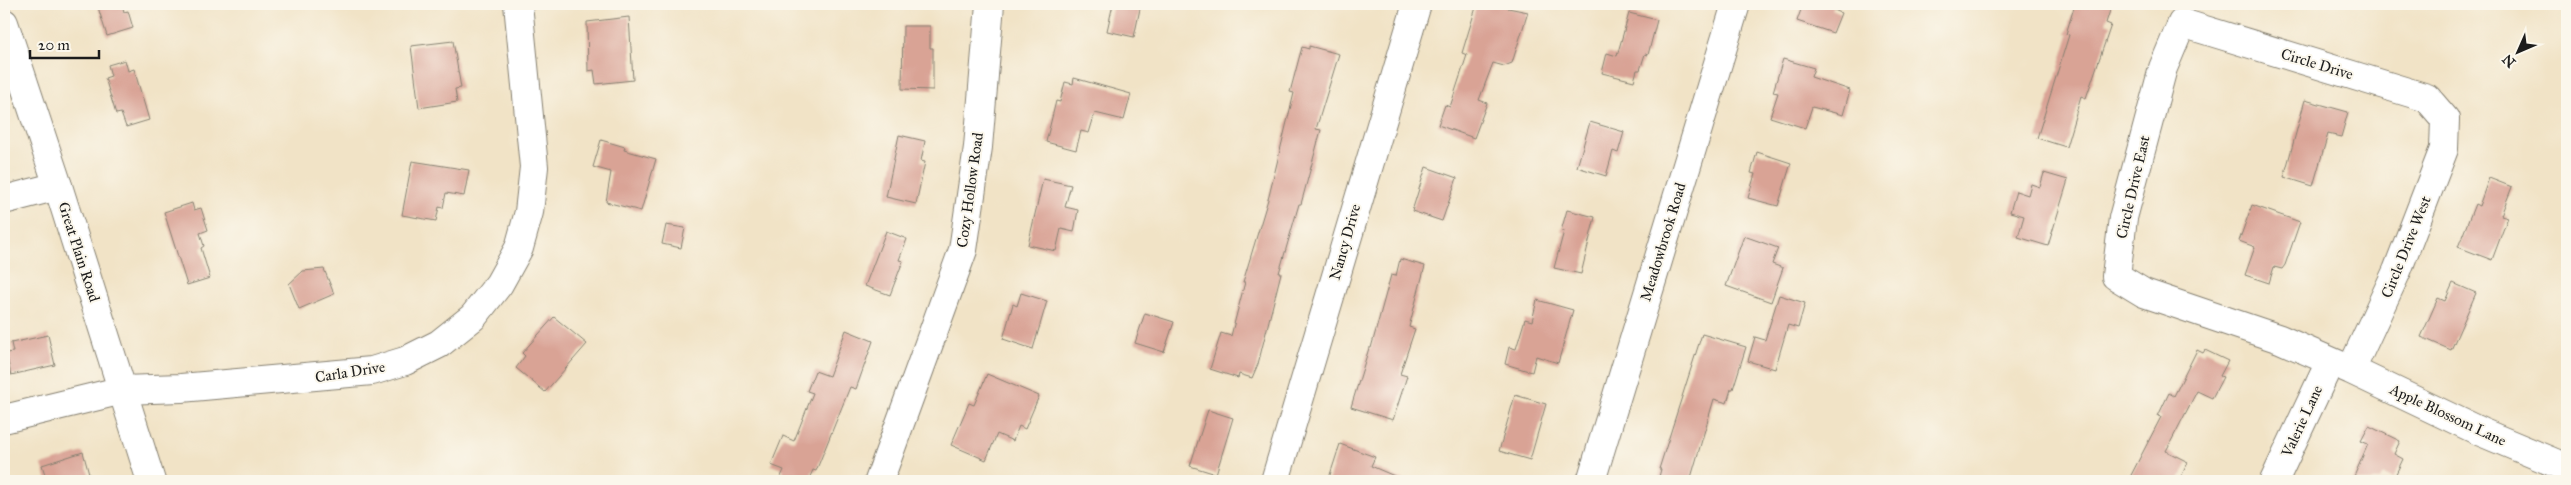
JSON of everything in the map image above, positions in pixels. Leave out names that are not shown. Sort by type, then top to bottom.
[{"type":"street","name":"Carla Drive","points":[[4,419],[123,390],[299,379],[372,371],[405,361],[439,344],[473,317],[499,284],[519,248],[529,212],[534,167],[518,4]]},
{"type":"street","name":"Cozy Hollow Road","points":[[879,481],[963,250],[978,147],[990,4]]},
{"type":"street","name":"Nancy Drive","points":[[1275,481],[1417,4]]},
{"type":"street","name":"Meadowbrook Road","points":[[1591,481],[1736,4]]},
{"type":"street","name":"Great Plain Road","points":[[4,23],[58,186],[151,481]]},
{"type":"street","name":"Circle Drive","points":[[2182,23],[2427,98],[2444,119]]},
{"type":"street","name":"Circle Drive East","points":[[2182,23],[2163,68],[2123,218],[2116,276],[2144,293],[2280,340],[2340,366]]},
{"type":"street","name":"Circle Drive West","points":[[2340,366],[2397,271],[2444,149],[2444,119]]},
{"type":"street","points":[[4,200],[58,186]]},
{"type":"street","name":"Apple Blossom Lane","points":[[2340,366],[2480,432],[2567,468]]},
{"type":"street","name":"Valerie Lane","points":[[2274,481],[2340,366]]},
{"type":"building","points":[[97,4],[122,4],[124,12],[128,11],[133,28],[107,36]]},
{"type":"building","points":[[1113,4],[1141,4],[1134,37],[1107,31]]},
{"type":"building","points":[[1477,4],[1509,4],[1508,8],[1528,12],[1512,63],[1504,66],[1493,63],[1479,100],[1487,103],[1474,138],[1438,125],[1445,105],[1450,107],[1467,55],[1462,53]]},
{"type":"building","points":[[1803,4],[1834,4],[1832,9],[1841,13],[1833,33],[1797,21]]},
{"type":"building","points":[[2075,4],[2112,4],[2106,23],[2111,25],[2086,98],[2081,96],[2066,147],[2037,138],[2069,35],[2066,34]]},
{"type":"building","points":[[1629,13],[1657,20],[1648,55],[1645,54],[1634,81],[1602,73],[1607,53],[1617,56]]},
{"type":"building","points":[[629,17],[633,80],[596,84],[594,70],[588,71],[587,22]]},
{"type":"building","points":[[903,26],[930,26],[930,48],[933,48],[933,90],[902,89]]},
{"type":"building","points":[[453,41],[461,88],[455,89],[457,102],[419,108],[411,46]]},
{"type":"building","points":[[1309,46],[1339,54],[1316,129],[1321,130],[1301,204],[1299,204],[1279,273],[1281,273],[1258,364],[1252,378],[1239,374],[1238,378],[1210,369],[1221,333],[1231,336],[1245,282],[1243,282],[1269,196],[1294,93],[1290,92],[1302,47],[1309,49]]},
{"type":"building","points":[[1783,59],[1814,68],[1811,77],[1850,90],[1843,115],[1812,107],[1805,128],[1770,117],[1778,93],[1773,92]]},
{"type":"building","points":[[125,60],[128,71],[134,69],[149,120],[126,127],[121,113],[116,114],[105,78],[111,76],[108,65]]},
{"type":"building","points":[[1074,78],[1131,94],[1124,120],[1095,113],[1089,133],[1081,131],[1076,150],[1046,142],[1056,101],[1060,102],[1065,82],[1073,84]]},
{"type":"building","points":[[2305,100],[2348,112],[2341,137],[2328,134],[2313,186],[2284,177]]},
{"type":"building","points":[[1590,122],[1624,132],[1618,153],[1613,151],[1606,176],[1577,167]]},
{"type":"building","points":[[899,135],[925,141],[921,161],[925,162],[916,204],[886,197]]},
{"type":"building","points":[[601,140],[625,147],[624,150],[656,159],[641,211],[606,202],[611,172],[593,167]]},
{"type":"building","points":[[1757,152],[1791,163],[1778,206],[1748,198],[1755,174],[1751,173]]},
{"type":"building","points":[[412,161],[469,170],[464,196],[446,193],[443,208],[439,207],[436,221],[402,215]]},
{"type":"building","points":[[1426,167],[1457,178],[1442,221],[1412,211]]},
{"type":"building","points":[[2044,173],[2068,180],[2048,246],[2018,237],[2024,216],[2010,212],[2016,191],[2028,195],[2031,184],[2040,187]]},
{"type":"building","points":[[2489,178],[2512,187],[2501,215],[2508,217],[2492,260],[2458,247],[2475,204],[2479,206]]},
{"type":"building","points":[[1043,179],[1071,185],[1065,207],[1078,210],[1074,232],[1061,229],[1056,251],[1028,245]]},
{"type":"building","points":[[192,203],[194,210],[201,208],[208,230],[200,233],[204,246],[201,248],[210,278],[187,285],[164,212]]},
{"type":"building","points":[[2252,205],[2300,222],[2285,265],[2282,269],[2274,267],[2269,283],[2245,275],[2255,247],[2239,241]]},
{"type":"building","points":[[1567,210],[1595,217],[1581,274],[1554,268],[1564,231],[1561,231]]},
{"type":"building","points":[[666,225],[685,228],[681,248],[662,244]]},
{"type":"building","points":[[886,231],[907,239],[899,260],[903,261],[890,295],[865,286]]},
{"type":"building","points":[[1744,236],[1778,248],[1772,264],[1783,268],[1771,302],[1726,286]]},
{"type":"building","points":[[1400,259],[1425,266],[1409,327],[1415,329],[1400,374],[1407,376],[1393,420],[1351,407],[1369,348],[1371,348],[1391,275],[1396,276]]},
{"type":"building","points":[[324,269],[334,294],[299,309],[289,284],[303,271]]},
{"type":"building","points":[[2453,283],[2476,293],[2451,350],[2421,337],[2438,298],[2445,301]]},
{"type":"building","points":[[1021,293],[1047,301],[1033,349],[1003,339],[1013,304],[1017,306]]},
{"type":"building","points":[[1779,295],[1805,303],[1798,328],[1788,325],[1775,369],[1748,361],[1755,337],[1765,340]]},
{"type":"building","points":[[1537,300],[1573,310],[1558,363],[1536,356],[1532,372],[1505,364],[1509,347],[1516,349],[1525,319],[1532,321]]},
{"type":"building","points":[[1145,313],[1174,322],[1164,352],[1135,343]]},
{"type":"building","points":[[554,317],[587,344],[545,392],[516,368],[525,356],[522,353]]},
{"type":"building","points":[[846,330],[873,341],[856,389],[850,387],[816,471],[813,470],[808,481],[779,481],[784,470],[771,465],[783,436],[794,441],[813,393],[807,391],[815,371],[829,376]]},
{"type":"building","points":[[1702,334],[1746,347],[1727,403],[1714,399],[1690,481],[1658,481],[1661,469],[1659,469]]},
{"type":"building","points":[[48,335],[55,365],[11,375],[6,353],[13,352],[11,343]]},
{"type":"building","points":[[2197,350],[2203,353],[2205,350],[2228,361],[2220,376],[2223,377],[2212,398],[2197,391],[2166,451],[2188,462],[2179,481],[2128,481],[2161,417],[2158,416],[2169,393],[2174,396]]},
{"type":"building","points":[[987,374],[1039,396],[1025,429],[1019,426],[1013,441],[997,434],[986,460],[951,445],[969,403],[974,405]]},
{"type":"building","points":[[1515,395],[1546,404],[1530,460],[1499,451]]},
{"type":"building","points":[[1208,410],[1233,418],[1216,474],[1190,466]]},
{"type":"building","points":[[2369,426],[2400,441],[2394,454],[2403,459],[2393,480],[2383,475],[2380,481],[2352,481],[2368,444],[2361,441]]},
{"type":"building","points":[[1340,444],[1375,457],[1371,466],[1406,481],[1328,481]]},
{"type":"building","points":[[83,452],[90,478],[79,481],[47,481],[42,465]]}]
